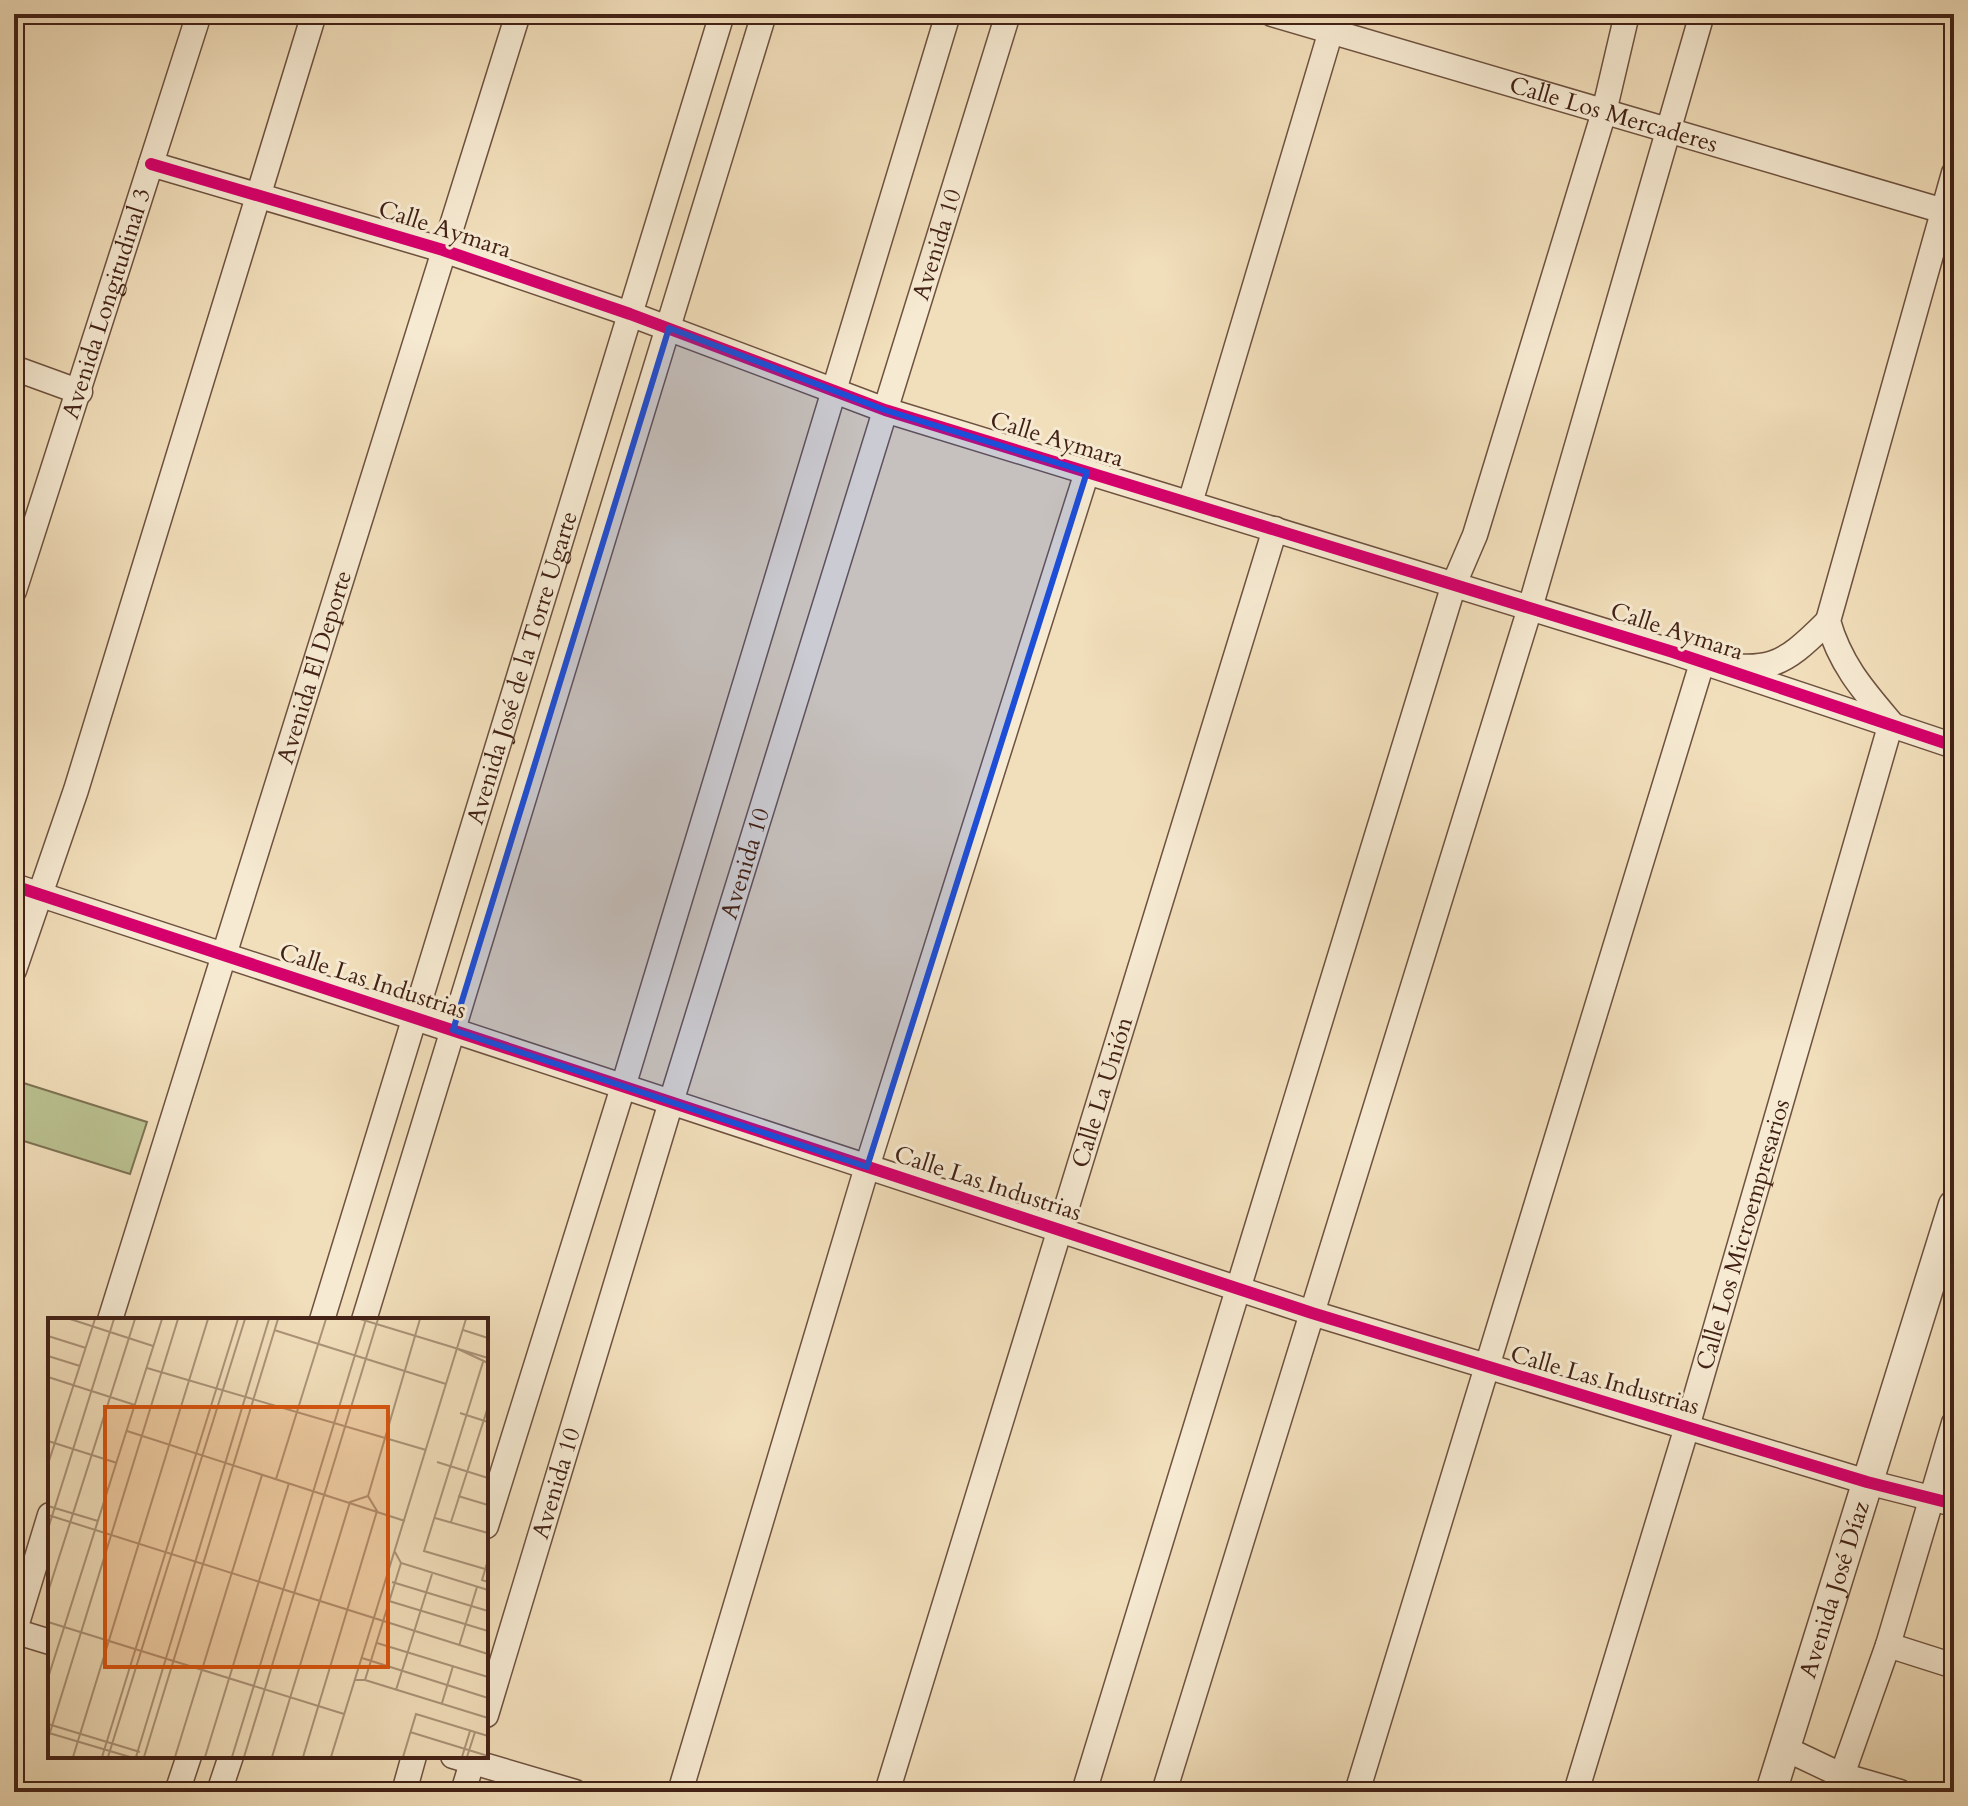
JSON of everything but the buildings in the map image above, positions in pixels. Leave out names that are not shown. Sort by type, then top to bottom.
[{"type":"street","name":"Avenida Longitudinal 3","points":[[14,591],[199,14]]},
{"type":"street","points":[[14,970],[76,790],[314,14]]},
{"type":"street","name":"Avenida El Deporte","points":[[111,1318],[518,14]]},
{"type":"street","name":"Avenida José de la Torre Ugarte","points":[[323,1318],[722,14]]},
{"type":"street","name":"Avenida José de la Torre Ugarte","points":[[365,1318],[764,14]]},
{"type":"street","points":[[488,1520],[623,1087],[948,14]]},
{"type":"street","name":"Avenida 10","points":[[488,1708],[671,1102],[1008,14]]},
{"type":"street","name":"Calle Los Mercaderes","points":[[1272,14],[1333,23],[1604,112],[1948,212]]},
{"type":"street","points":[[1084,1792],[1454,584],[1475,535],[1604,112],[1627,14]]},
{"type":"street","points":[[1164,1792],[1530,608],[1702,14]]},
{"type":"street","points":[[1190,503],[1333,23]]},
{"type":"street","name":"Calle Aymara","points":[[151,164],[443,250],[669,328],[885,410],[1454,584],[1891,723],[1954,746]]},
{"type":"street","points":[[1357,1792],[1702,663],[1754,670],[1800,649],[1828,621],[1948,212],[1954,173]]},
{"type":"street","points":[[14,368],[80,392]]},
{"type":"street","points":[[680,1792],[867,1167],[1087,472]]},
{"type":"street","name":"Calle La Unión","points":[[887,1792],[1275,529]]},
{"type":"street","points":[[1828,621],[1836,652],[1851,676],[1891,723]]},
{"type":"street","name":"Calle Los Microempresarios","points":[[1576,1792],[1687,1427],[1891,723]]},
{"type":"street","name":"Calle Las Industrias","points":[[14,886],[1487,1369],[1867,1482],[1954,1504]]},
{"type":"street","name":"Avenida José Díaz","points":[[1771,1792],[1954,1205]]},
{"type":"street","points":[[1838,1783],[1888,1645],[1954,1423]]},
{"type":"street","points":[[48,1522],[14,1632],[48,1641]]},
{"type":"street","points":[[1888,1645],[1954,1666]]},
{"type":"street","points":[[1784,1748],[1838,1783],[1900,1792]]},
{"type":"street","points":[[177,1792],[188,1758]]},
{"type":"street","points":[[219,1792],[230,1758]]},
{"type":"street","points":[[404,1792],[413,1758]]},
{"type":"street","points":[[463,1792],[466,1758],[575,1792]]},
{"type":"highlighted area","points":[[669,328],[885,410],[1087,472],[867,1167],[453,1030]]},
{"type":"green space","points":[[14,1080],[147,1122],[130,1174],[14,1138]]},
{"type":"cycle path","points":[[151,164],[443,250],[630,314],[885,410],[1673,652],[1954,746]]},
{"type":"cycle path","points":[[14,886],[1312,1313],[1867,1482],[1954,1504]]}]
